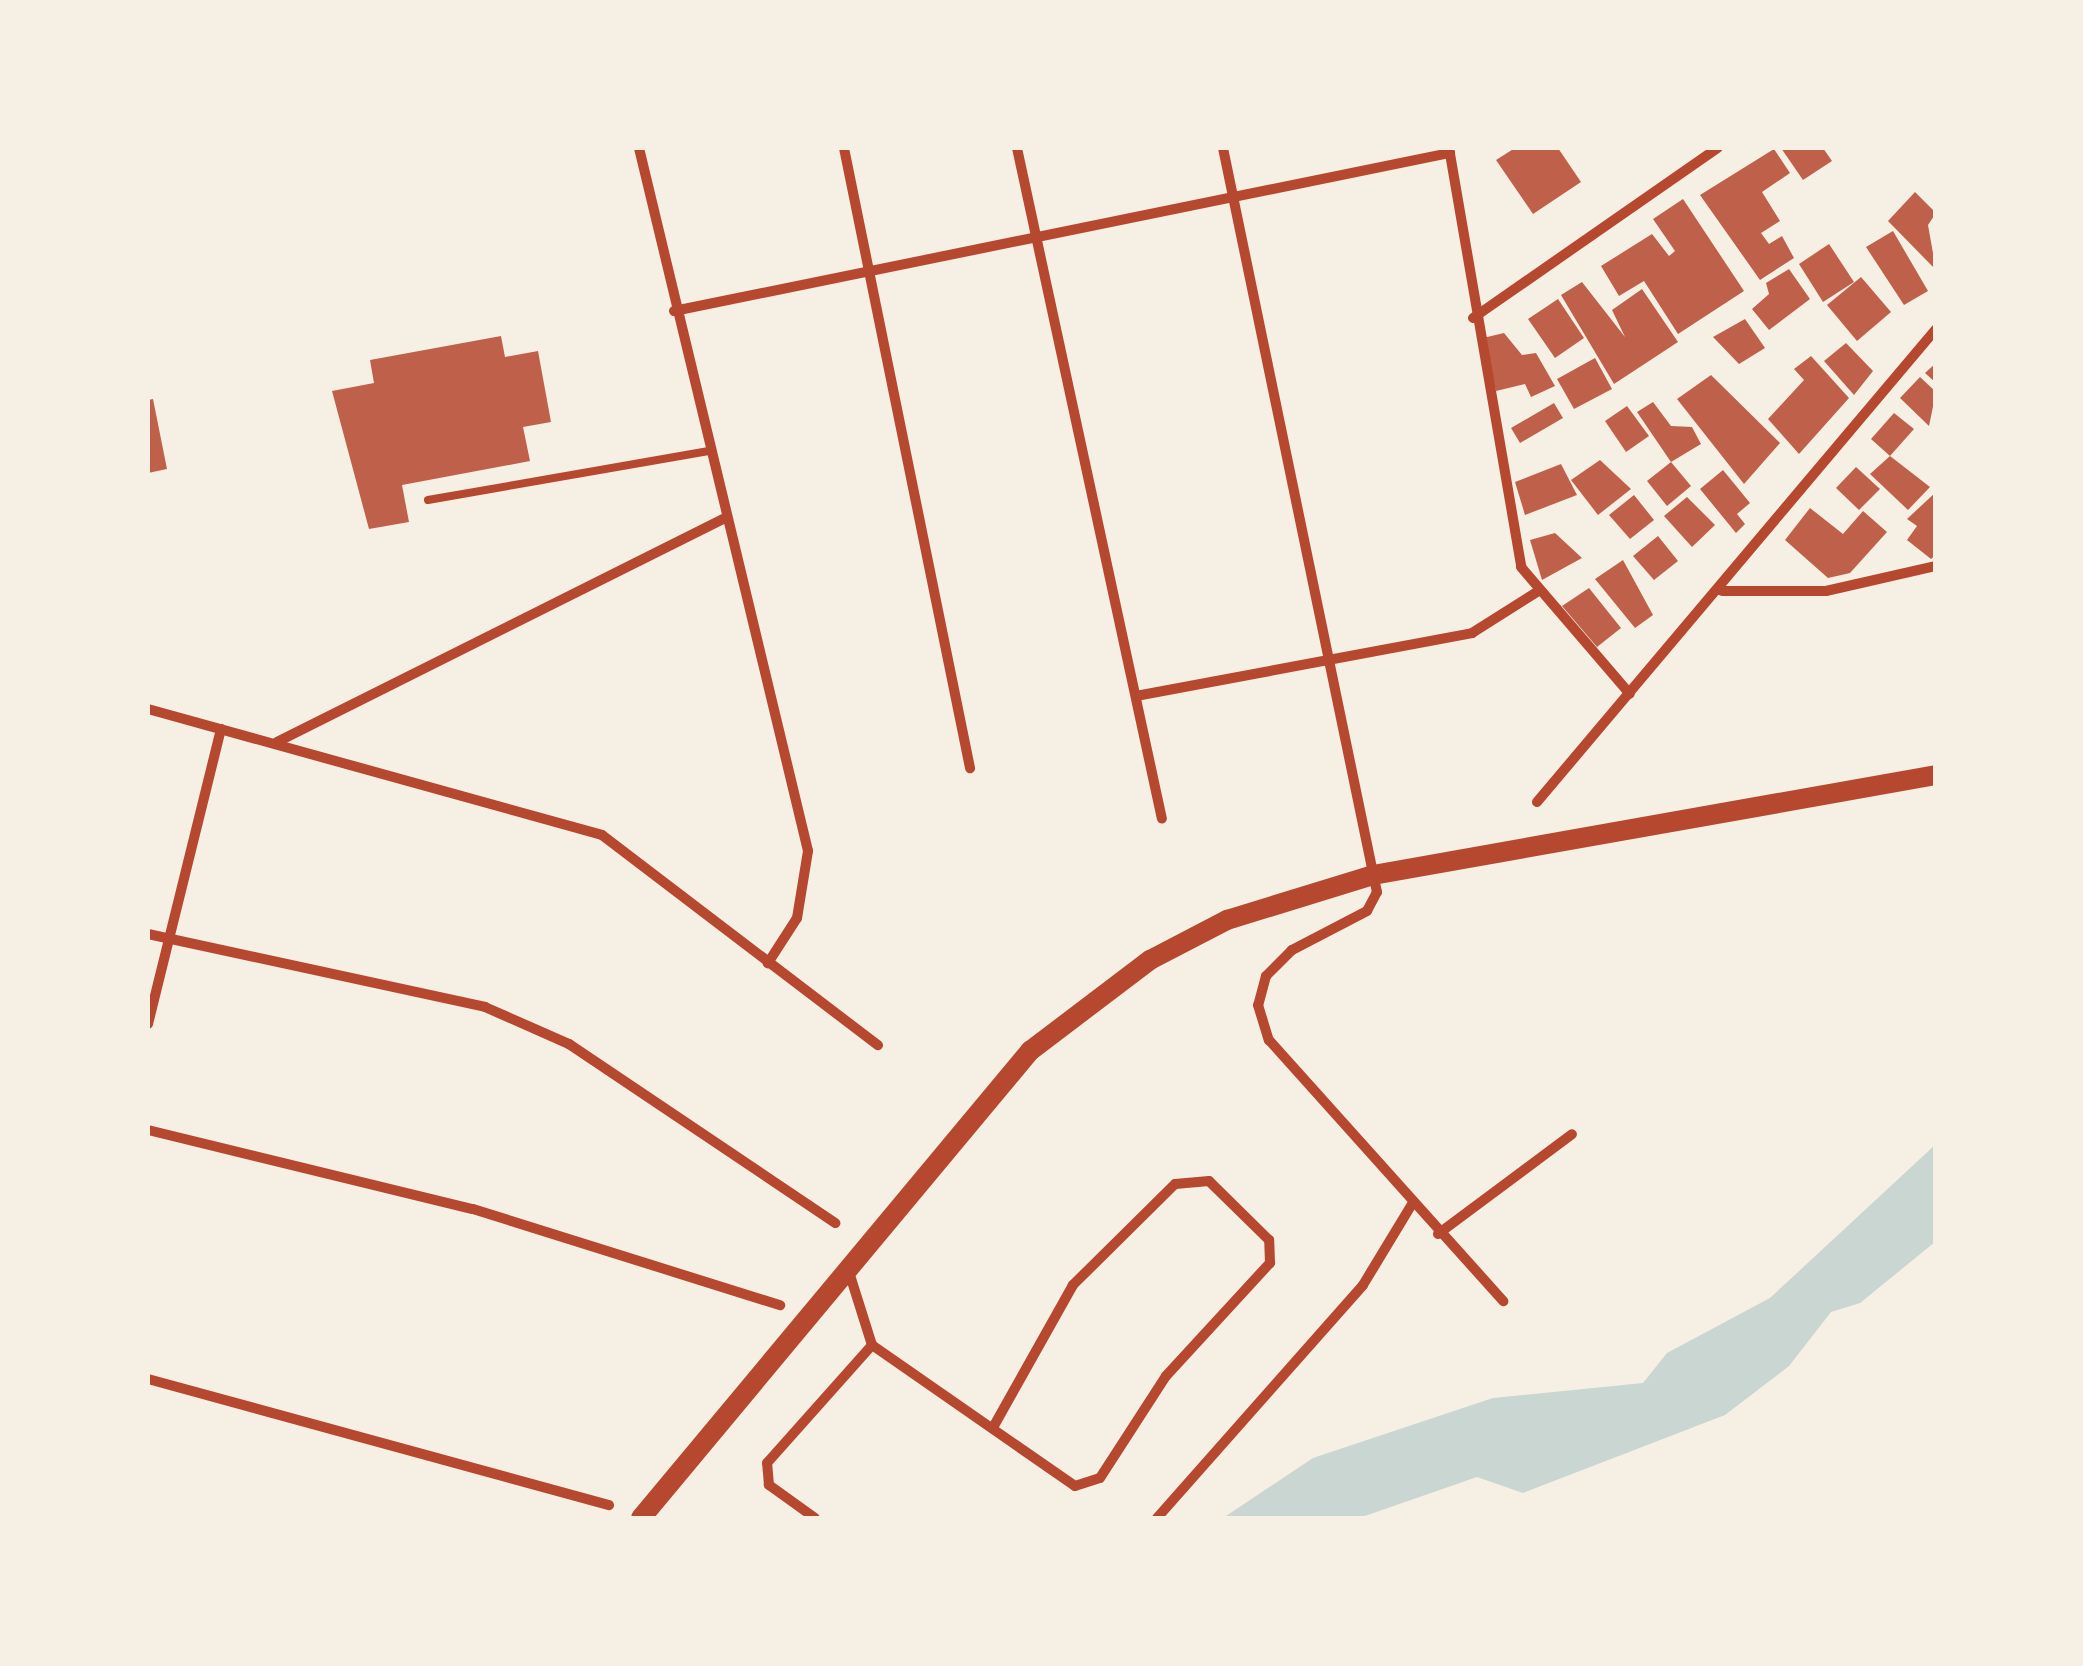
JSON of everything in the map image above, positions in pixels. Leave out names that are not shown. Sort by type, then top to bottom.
[{"type":"main road","points":[[641,1518],[1030,1050],[1090,1001],[1227,920],[1374,875],[1936,775]]},
{"type":"street","points":[[639,148],[674,311],[808,850],[797,918],[768,963]]},
{"type":"street","points":[[844,148],[970,768]]},
{"type":"street","points":[[1017,148],[1162,819]]},
{"type":"street","points":[[1223,148],[1374,875],[1367,911],[1292,950],[1266,976],[1258,1006],[1270,1040],[1438,1234],[1503,1301]]},
{"type":"street","points":[[1473,318],[1718,148]]},
{"type":"street","points":[[674,311],[1449,150],[1473,318],[1521,567],[1630,694]]},
{"type":"street","points":[[1537,802],[1722,591],[1936,329]]},
{"type":"street","points":[[276,742],[725,518]]},
{"type":"street","points":[[1722,591],[1826,591],[1936,566]]},
{"type":"street","points":[[1136,696],[1472,633],[1540,590]]},
{"type":"street","points":[[148,709],[602,835],[878,1045]]},
{"type":"street","points":[[148,1024],[221,728]]},
{"type":"street","points":[[148,934],[485,1006],[569,1044],[834,1222]]},
{"type":"street","points":[[148,1134],[474,1210],[780,1305]]},
{"type":"street","points":[[1438,1234],[1572,1134]]},
{"type":"street","points":[[848,1271],[872,1344],[1075,1486],[1100,1478],[1166,1376],[1270,1263],[1269,1240],[1209,1181],[1174,1184],[1073,1285],[994,1426]]},
{"type":"street","points":[[1158,1518],[1363,1285],[1412,1204]]},
{"type":"street","points":[[814,1518],[769,1485],[766,1462],[872,1344]]},
{"type":"street","points":[[148,1378],[610,1505]]},
{"type":"lane","points":[[428,500],[709,451]]},
{"type":"shaded area","points":[[1935,1145],[1935,1242],[1860,1303],[1831,1312],[1789,1366],[1725,1415],[1523,1493],[1477,1477],[1359,1518],[1223,1518],[1313,1458],[1493,1398],[1643,1383],[1667,1353],[1770,1298]]},
{"type":"building","points":[[1515,148],[1558,148],[1581,182],[1533,214],[1496,160]]},
{"type":"building","points":[[1781,148],[1823,148],[1832,161],[1803,180]]},
{"type":"building","points":[[1774,149],[1790,173],[1762,192],[1780,221],[1761,233],[1769,244],[1782,236],[1794,258],[1760,280],[1700,195]]},
{"type":"building","points":[[1915,192],[1936,213],[1928,225],[1936,270],[1888,221]]},
{"type":"building","points":[[1683,199],[1744,291],[1678,334],[1644,281],[1619,296],[1601,266],[1652,234],[1669,256],[1675,251],[1653,219]]},
{"type":"building","points":[[1893,231],[1928,291],[1904,305],[1866,247]]},
{"type":"building","points":[[1829,244],[1854,282],[1823,302],[1799,264]]},
{"type":"building","points":[[1789,269],[1810,299],[1769,330],[1752,309],[1769,294],[1766,283]]},
{"type":"building","points":[[1861,277],[1891,312],[1857,341],[1827,305]]},
{"type":"building","points":[[1582,282],[1625,337],[1612,310],[1642,289],[1678,342],[1614,384],[1561,295]]},
{"type":"building","points":[[1558,299],[1584,338],[1555,358],[1528,319]]},
{"type":"building","points":[[1745,319],[1765,348],[1739,364],[1713,337]]},
{"type":"building","points":[[1504,333],[1522,355],[1536,353],[1555,386],[1531,397],[1525,384],[1496,391],[1483,338]]},
{"type":"building","points":[[501,336],[505,357],[538,351],[551,422],[523,427],[530,461],[402,485],[409,522],[369,529],[332,391],[374,383],[370,360]]},
{"type":"building","points":[[1846,343],[1873,371],[1854,395],[1824,361]]},
{"type":"building","points":[[1811,356],[1849,398],[1799,454],[1768,419],[1804,380],[1794,369]]},
{"type":"building","points":[[1595,358],[1612,389],[1574,409],[1557,379]]},
{"type":"building","points":[[1936,363],[1936,383],[1925,373]]},
{"type":"building","points":[[1711,375],[1780,443],[1744,484],[1677,399]]},
{"type":"building","points":[[1920,377],[1936,392],[1929,426],[1900,398]]},
{"type":"building","points":[[153,399],[167,469],[148,473],[148,400]]},
{"type":"building","points":[[1653,402],[1671,426],[1692,427],[1701,444],[1671,462],[1637,412]]},
{"type":"building","points":[[1554,403],[1563,418],[1520,443],[1511,428]]},
{"type":"building","points":[[1627,406],[1649,436],[1626,452],[1605,421]]},
{"type":"building","points":[[1894,413],[1914,429],[1890,456],[1871,439]]},
{"type":"building","points":[[1890,456],[1930,487],[1908,510],[1870,474]]},
{"type":"building","points":[[1600,460],[1631,489],[1598,515],[1571,480]]},
{"type":"building","points":[[1671,462],[1691,486],[1667,506],[1647,481]]},
{"type":"building","points":[[1561,464],[1577,495],[1525,515],[1515,482]]},
{"type":"building","points":[[1856,467],[1880,489],[1859,510],[1836,488]]},
{"type":"building","points":[[1723,470],[1750,503],[1737,514],[1745,524],[1736,533],[1700,489]]},
{"type":"building","points":[[1936,492],[1936,555],[1931,559],[1907,540],[1917,526],[1907,519]]},
{"type":"building","points":[[1634,495],[1654,520],[1630,539],[1609,515]]},
{"type":"building","points":[[1687,497],[1715,525],[1692,547],[1664,516]]},
{"type":"building","points":[[1810,508],[1843,534],[1863,511],[1887,532],[1850,573],[1828,578],[1785,540]]},
{"type":"building","points":[[1555,533],[1582,558],[1542,580],[1530,540]]},
{"type":"building","points":[[1658,536],[1678,561],[1654,580],[1633,556]]},
{"type":"building","points":[[1623,560],[1653,615],[1635,628],[1595,579]]},
{"type":"building","points":[[1589,588],[1621,628],[1597,647],[1562,606]]}]
